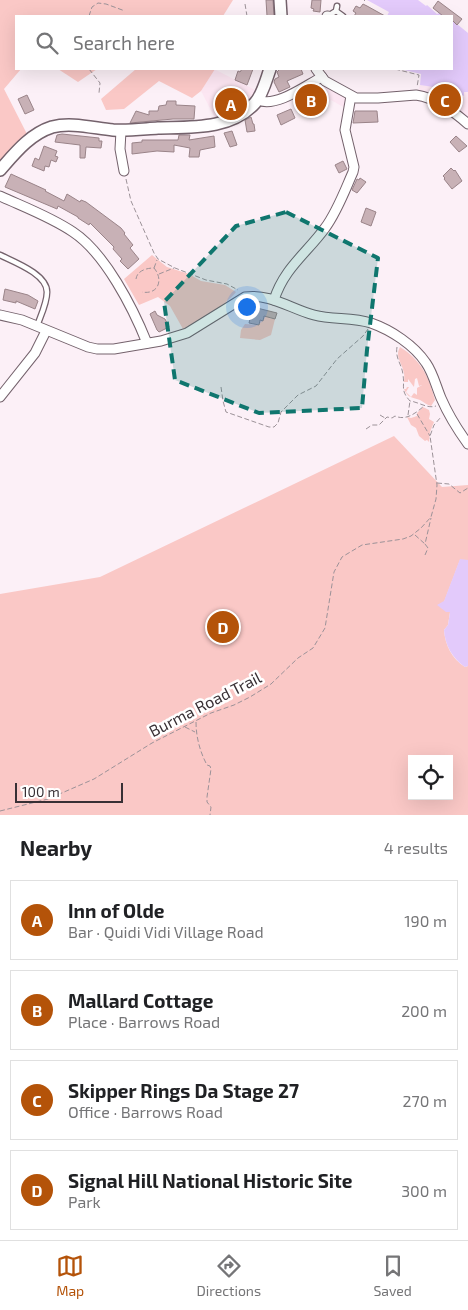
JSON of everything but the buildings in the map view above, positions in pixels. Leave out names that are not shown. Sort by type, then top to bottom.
[{"type":"street","points":[[280,0],[281,15]]},
{"type":"street","points":[[0,170],[30,139],[53,127],[71,126],[120,130],[198,127],[216,124],[244,113],[258,100],[270,70]]},
{"type":"street","points":[[258,100],[266,102],[276,101],[319,73],[325,81],[351,96],[370,98],[422,96],[449,108],[468,124]]},
{"type":"street","points":[[274,300],[286,272],[326,227],[353,172],[354,166],[345,130],[351,96]]},
{"type":"street","points":[[120,130],[120,148],[124,172]]},
{"type":"street","points":[[0,196],[65,227],[81,238],[112,276],[132,309],[147,343]]},
{"type":"street","points":[[0,315],[13,318],[80,345],[97,349],[114,349],[162,341],[187,334],[245,297],[255,296],[274,300],[305,313],[372,324],[389,331],[402,340],[426,362],[448,414],[468,444]]},
{"type":"street","points":[[0,397],[35,353],[46,331]]},
{"type":"lane","points":[[330,14],[338,6]]},
{"type":"lane","points":[[0,254],[39,275],[46,283],[46,301],[37,327]]},
{"type":"path","points":[[94,0],[97,3],[106,4],[125,11]]},
{"type":"path","points":[[89,15],[97,3]]},
{"type":"path","points":[[245,4],[247,15]]},
{"type":"path","points":[[90,70],[100,82],[99,92]]},
{"type":"path","points":[[399,70],[419,75],[417,88]]},
{"type":"path","points":[[124,172],[131,201],[158,259],[206,280],[227,284],[239,290],[245,297]]},
{"type":"path","points":[[154,268],[158,259]]},
{"type":"path","points":[[142,292],[148,293],[155,290],[159,284],[159,274],[154,268]]},
{"type":"path","points":[[136,279],[136,276],[142,270],[154,268]]},
{"type":"path","points":[[159,274],[175,268]]},
{"type":"path","points":[[222,387],[222,401],[226,412],[274,427],[278,423],[281,412],[298,395],[316,386],[338,359],[363,336],[372,324]]},
{"type":"path","points":[[402,340],[397,348],[397,358],[403,373],[402,389],[410,401],[408,416]]},
{"type":"path","points":[[410,401],[434,407],[443,403]]},
{"type":"path","points":[[380,416],[385,418],[395,416],[402,419],[416,413],[425,406]]},
{"type":"path","points":[[416,413],[430,436],[437,483],[436,499],[425,544]]},
{"type":"path","points":[[430,436],[436,421],[448,414]]},
{"type":"path","points":[[366,429],[372,425],[379,425],[385,418]]},
{"type":"path","points":[[437,483],[449,484],[460,493],[468,488]]},
{"type":"path","points":[[425,555],[428,548],[414,534],[431,517]]},
{"type":"path","name":"Burma Road Trail","points":[[0,811],[48,799],[94,780],[152,743],[211,713],[239,703],[271,684],[298,658],[314,648],[325,628],[334,572],[342,557],[362,545],[403,538],[414,534]]},
{"type":"path","points":[[196,722],[196,732],[203,757],[206,765],[210,766],[211,770],[207,797],[207,802],[211,807],[210,815]]},
{"type":"path","points":[[184,727],[196,732]]},
{"type":"highlighted area","points":[[286,212],[378,258],[362,408],[259,413],[175,380],[164,302],[236,226]]},
{"type":"shaded area","points":[[0,0],[233,0],[224,15],[15,15],[15,70],[20,70],[4,89],[28,136],[0,161]]},
{"type":"shaded area","points":[[367,0],[418,0],[437,14],[441,12],[445,15],[388,15],[389,12]]},
{"type":"shaded area","points":[[453,21],[468,33],[468,92],[464,92],[464,96],[447,89],[420,85],[421,74],[404,70],[453,70]]},
{"type":"shaded area","points":[[60,70],[96,70],[78,82]]},
{"type":"shaded area","points":[[135,70],[214,70],[201,91],[192,98],[159,81],[124,109],[106,110],[101,99]]},
{"type":"shaded area","points":[[213,70],[216,70],[257,91],[239,111],[216,120],[201,91]]},
{"type":"shaded area","points":[[317,84],[328,87],[344,96],[346,99],[345,108],[331,100],[326,106],[306,118],[295,96]]},
{"type":"shaded area","points":[[420,85],[447,89],[463,95],[464,92],[468,92],[468,119],[418,91]]},
{"type":"shaded area","points":[[152,255],[167,267],[189,274],[201,281],[225,285],[236,292],[211,313],[183,329],[170,306],[158,297],[139,305],[124,279]]},
{"type":"shaded area","points":[[264,316],[275,319],[271,335],[260,340],[240,338],[241,330],[245,324],[259,325],[260,320],[263,320]]},
{"type":"shaded area","points":[[400,347],[419,363],[427,377],[435,400],[431,406],[410,397],[405,392],[404,389],[409,387],[406,392],[411,397],[414,393],[417,395],[417,388],[422,385],[419,386],[417,378],[415,379],[414,387],[408,379],[408,382],[404,382],[404,371],[398,355]]},
{"type":"shaded area","points":[[423,407],[429,410],[429,419],[434,422],[429,442],[419,436],[416,428],[411,425],[407,417],[417,416],[417,413]]},
{"type":"shaded area","points":[[394,436],[442,487],[468,485],[468,560],[460,560],[444,602],[438,605],[450,612],[448,625],[444,630],[450,651],[460,664],[465,667],[468,666],[468,815],[0,815],[0,594],[100,577]]},
{"type":"shaded area","points":[[460,559],[468,560],[468,666],[465,667],[450,651],[446,641],[444,630],[448,625],[450,612],[446,612],[437,605],[444,601]]},
{"type":"place","name":"Mallard Cottage","points":[[311,100]]},
{"type":"place","name":"Skipper Rings Da Stage 27","points":[[445,100]]},
{"type":"place","name":"Inn of Olde","points":[[231,104]]},
{"type":"place","name":"Signal Hill National Historic Site","points":[[223,627]]}]
